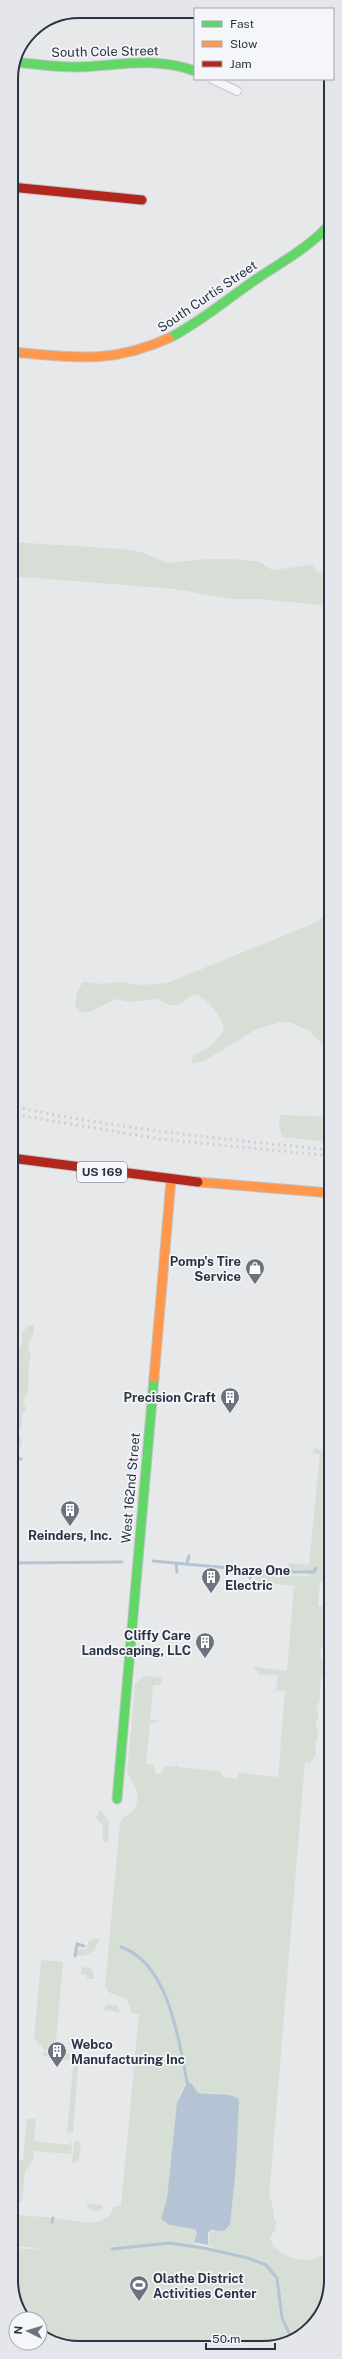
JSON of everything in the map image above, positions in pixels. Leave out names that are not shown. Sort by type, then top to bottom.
[{"type":"main road","name":"South Cole Street","points":[[21,63],[74,67],[140,61],[172,64],[194,71]]},
{"type":"main road","points":[[18,189],[142,200]]},
{"type":"main road","name":"South Curtis Street","points":[[18,353],[110,358],[158,344],[173,336],[302,248],[324,230]]},
{"type":"main road","name":"US 169","points":[[18,1159],[171,1180],[324,1192]]},
{"type":"main road","name":"West 162nd Street","points":[[117,1799],[171,1180]]},
{"type":"street","points":[[214,80],[237,91]]},
{"type":"shaded area","points":[[18,542],[121,549],[141,552],[168,563],[207,559],[233,559],[260,562],[272,570],[312,565],[318,572],[324,573],[324,605],[261,599],[230,599],[175,589],[18,577]]},
{"type":"shaded area","points":[[324,916],[324,1046],[309,1031],[290,1022],[281,1022],[257,1029],[204,1061],[191,1064],[193,1056],[213,1044],[224,1030],[220,1019],[213,1008],[198,995],[194,994],[177,1005],[169,1005],[159,999],[131,1002],[116,999],[89,1012],[80,1012],[75,1007],[77,992],[83,982],[104,984],[119,982],[142,985],[167,983],[318,921]]},
{"type":"shaded area","points":[[280,1115],[324,1117],[324,1141],[282,1137],[279,1125]]},
{"type":"shaded area","points":[[30,1325],[34,1326],[28,1349],[31,1353],[29,1363],[28,1392],[23,1400],[26,1410],[22,1414],[22,1425],[20,1430],[18,1428],[18,1372],[20,1363],[18,1353],[23,1341],[21,1333]]},
{"type":"shaded area","points":[[18,1433],[22,1440],[18,1457]]},
{"type":"shaded area","points":[[317,1448],[324,1452],[324,1580],[320,1582],[318,1606],[324,1607],[324,1640],[320,1652],[324,1668],[320,1685],[320,1700],[316,1709],[319,1715],[315,1726],[319,1732],[315,1744],[316,1755],[310,1763],[305,1762],[269,2197],[272,2203],[276,2222],[275,2230],[270,2237],[272,2243],[280,2252],[298,2259],[310,2260],[324,2255],[323,2292],[314,2314],[306,2323],[297,2331],[279,2339],[267,2341],[67,2340],[48,2332],[48,2311],[27,2311],[20,2296],[18,2284],[18,2248],[42,2250],[29,2247],[18,2247],[18,2215],[52,2218],[53,2223],[54,2218],[89,2222],[105,2219],[110,2214],[114,2206],[121,2206],[139,2014],[131,2013],[129,2004],[125,1998],[110,1993],[105,1987],[120,1824],[123,1818],[134,1810],[137,1802],[137,1791],[127,1771],[135,1684],[144,1676],[162,1678],[161,1685],[153,1685],[150,1719],[158,1721],[156,1723],[150,1723],[146,1764],[154,1765],[156,1774],[162,1773],[165,1766],[176,1767],[177,1762],[178,1767],[220,1771],[222,1777],[236,1779],[239,1773],[278,1777],[285,1691],[276,1691],[278,1675],[258,1674],[258,1671],[254,1670],[254,1667],[287,1671],[294,1586],[255,1582],[254,1574],[312,1576],[302,1570],[291,1572],[286,1567],[288,1563],[309,1565],[320,1454],[313,1453],[314,1449]],"holes":[[[190,2082],[198,2093],[212,2093],[239,2102],[236,2167],[230,2225],[229,2228],[210,2232],[208,2245],[216,2249],[250,2257],[254,2259],[253,2261],[204,2249],[170,2244],[155,2244],[170,2242],[200,2247],[196,2244],[197,2231],[195,2229],[169,2225],[161,2219],[167,2198],[178,2098],[185,2084]]]},
{"type":"shaded area","points":[[100,1810],[109,1821],[108,1843],[103,1841],[103,1825],[96,1818]]},
{"type":"shaded area","points":[[99,1939],[94,1950],[88,1954],[76,1956],[76,1950],[86,1949],[89,1941]]},
{"type":"shaded area","points":[[41,1960],[63,1962],[55,2051],[45,2050],[34,2039]]},
{"type":"shaded area","points":[[83,1967],[91,1968],[95,1979],[87,1979],[87,1975],[80,1974]]},
{"type":"shaded area","points":[[109,2004],[117,2005],[120,2012],[104,2010],[105,2006]]},
{"type":"shaded area","points":[[43,2052],[79,2055],[73,2133],[67,2132],[74,2059],[63,2060],[63,2058],[42,2056]]},
{"type":"shaded area","points":[[27,2119],[36,2119],[34,2141],[69,2145],[72,2141],[71,2154],[34,2151],[33,2161],[25,2171],[22,2201],[18,2203],[18,2160],[23,2160]]},
{"type":"shaded area","points":[[74,2141],[81,2142],[79,2160],[72,2164]]},
{"type":"shaded area","points":[[88,2203],[102,2205],[103,2208],[99,2211],[90,2210],[86,2205]]},
{"type":"water","points":[[187,2082],[192,2084],[198,2093],[229,2095],[238,2098],[239,2102],[236,2167],[230,2225],[224,2231],[211,2230],[208,2233],[208,2245],[194,2242],[197,2233],[195,2229],[169,2225],[161,2219],[167,2198],[177,2103]]},
{"type":"waterway","points":[[187,1563],[189,1556]]},
{"type":"waterway","points":[[153,1561],[273,1572],[314,1572],[316,1568]]},
{"type":"waterway","points":[[18,1563],[122,1562]]},
{"type":"waterway","points":[[176,1563],[177,1572]]},
{"type":"waterway","points":[[249,1570],[250,1578]]},
{"type":"waterway","points":[[75,1956],[77,1944],[84,1946]]},
{"type":"waterway","points":[[121,1947],[137,1956],[150,1969],[160,1985],[169,2004],[175,2025],[187,2082]]},
{"type":"waterway","points":[[52,2222],[53,2218]]},
{"type":"waterway","points":[[112,2249],[169,2243],[204,2248],[248,2258],[266,2265],[277,2278],[282,2318],[290,2334]]},
{"type":"railway","points":[[18,1107],[130,1127],[324,1149]]},
{"type":"railway","points":[[18,1115],[160,1139],[324,1155]]},
{"type":"traffic: fast","points":[[21,63],[76,67],[151,63],[180,66],[194,71]]},
{"type":"traffic: fast","points":[[169,338],[181,332],[296,253],[324,231]]},
{"type":"traffic: fast","points":[[117,1799],[154,1378]]},
{"type":"traffic: slow","points":[[18,353],[73,357],[109,356],[148,347],[169,338]]},
{"type":"traffic: slow","points":[[154,1378],[171,1180]]},
{"type":"traffic: slow","points":[[198,1182],[324,1192]]},
{"type":"traffic: jam","points":[[18,188],[142,200]]},
{"type":"traffic: jam","points":[[18,1159],[198,1182]]},
{"type":"place","name":"Pomp's Tire Service","points":[[255,1285]]},
{"type":"place","name":"Precision Craft","points":[[230,1414]]},
{"type":"place","name":"Reinders, Inc.","points":[[70,1527]]},
{"type":"place","name":"Phaze One Electric","points":[[211,1594]]},
{"type":"place","name":"Cliffy Care Landscaping, LLC","points":[[205,1659]]},
{"type":"place","name":"Webco Manufacturing Inc","points":[[57,2068]]},
{"type":"place","name":"Olathe District Activities Center","points":[[139,2302]]}]
